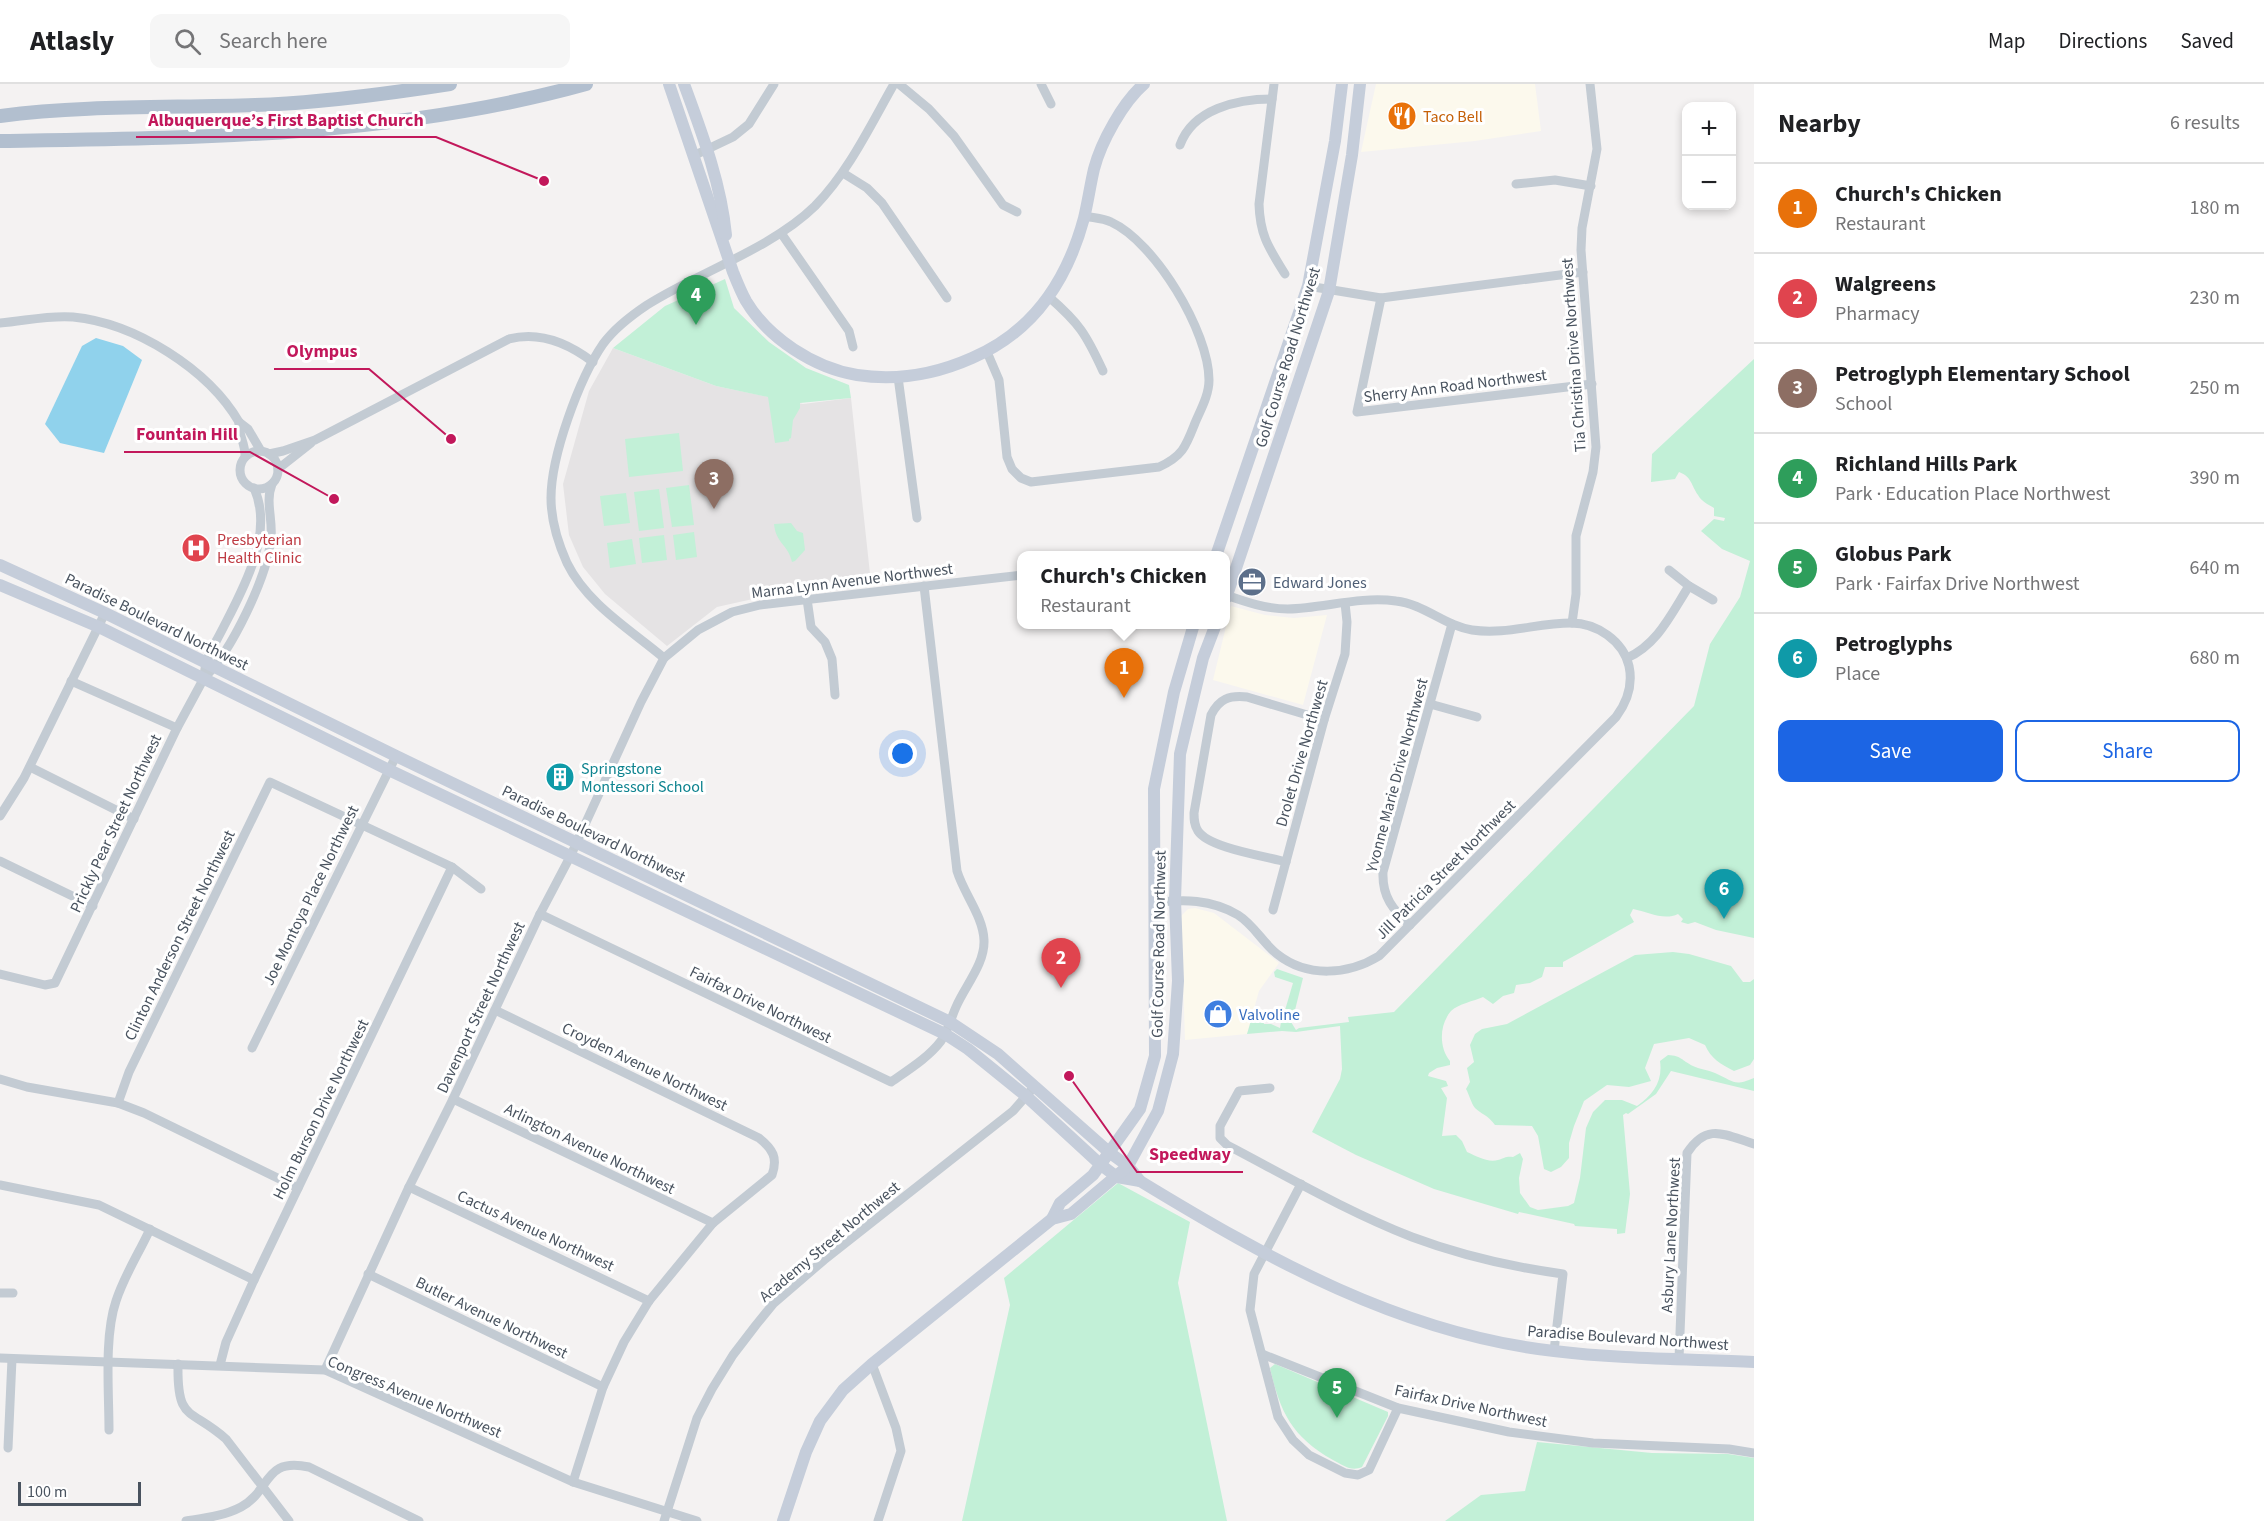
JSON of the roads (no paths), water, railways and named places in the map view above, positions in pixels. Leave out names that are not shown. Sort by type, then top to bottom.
[{"type":"main road","points":[[0,116],[60,111],[283,104],[366,96],[450,84]]},
{"type":"main road","points":[[0,141],[234,135],[325,130],[426,118],[478,109],[586,84]]},
{"type":"main road","points":[[0,109],[60,111]]},
{"type":"street","points":[[669,84],[729,260],[746,301],[763,324],[789,346],[847,373],[869,377],[898,377],[928,373],[987,352],[1015,333],[1049,297],[1065,271],[1084,216],[1095,166],[1118,115],[1144,84]]},
{"type":"street","points":[[684,84],[722,200],[729,260]]},
{"type":"street","points":[[693,156],[733,137],[749,124],[774,84]]},
{"type":"street","points":[[664,658],[583,588],[568,565],[556,535],[551,500],[553,468],[574,405],[592,362],[613,333],[647,305],[781,233],[814,206],[843,173],[894,84]]},
{"type":"street","points":[[899,84],[929,109],[954,136],[1003,206],[1017,212]]},
{"type":"street","points":[[1041,84],[1051,104]]},
{"type":"street","points":[[1274,84],[1259,204],[1260,225],[1266,242],[1285,274]]},
{"type":"street","name":"Golf Course Road Northwest","points":[[1217,551],[1308,286],[1335,141],[1342,84]]},
{"type":"street","name":"Golf Course Road Northwest","points":[[1230,584],[1329,291],[1352,155],[1360,84]]},
{"type":"street","name":"Tia Christina Drive Northwest","points":[[1572,623],[1576,594],[1576,536],[1593,472],[1596,447],[1583,272],[1582,228],[1597,150],[1590,84]]},
{"type":"street","points":[[1180,145],[1185,133],[1194,123],[1212,111],[1250,100],[1272,99]]},
{"type":"street","points":[[843,173],[867,188],[882,203],[947,298]]},
{"type":"street","points":[[1516,184],[1555,180],[1591,186]]},
{"type":"street","points":[[987,352],[999,380],[1007,457],[1011,469],[1021,478],[1032,482],[1160,466],[1174,460],[1185,450],[1207,394],[1209,381],[1205,356],[1197,331],[1186,307],[1150,255],[1113,222],[1084,216]]},
{"type":"street","points":[[781,233],[849,331],[853,347]]},
{"type":"street","points":[[1308,286],[1381,298],[1583,272]]},
{"type":"street","points":[[1049,297],[1073,319],[1089,340],[1102,371]]},
{"type":"street","name":"Sherry Ann Road Northwest","points":[[1381,298],[1357,412],[1592,384]]},
{"type":"street","points":[[0,323],[37,317],[72,317],[101,323],[164,350],[196,372],[222,397],[239,422],[249,429],[265,452],[276,460],[278,469]]},
{"type":"street","points":[[245,457],[255,451],[284,451],[315,440],[509,339],[523,335],[547,338],[581,353],[592,362]]},
{"type":"street","points":[[898,377],[917,518]]},
{"type":"street","points":[[210,664],[254,562],[260,527],[259,504],[254,488],[242,478],[240,467],[245,457],[245,446],[239,422]]},
{"type":"street","points":[[210,664],[254,596],[265,569],[271,542],[268,503],[278,469],[315,440]]},
{"type":"street","points":[[254,488],[267,487],[272,484]]},
{"type":"street","name":"Paradise Boulevard Northwest","points":[[0,565],[105,613],[396,756],[573,849],[625,882],[945,1034],[1030,1091],[1128,1166],[1140,1181]]},
{"type":"street","points":[[1669,570],[1689,586],[1713,600]]},
{"type":"street","name":"Marna Lynn Avenue Northwest","points":[[664,658],[698,630],[732,612],[760,605],[1017,576]]},
{"type":"street","name":"Paradise Boulevard Northwest","points":[[0,585],[99,627],[389,770],[668,887],[783,942],[793,936],[796,948],[950,1022],[998,1054],[1101,1165],[1117,1176],[1140,1181],[1264,1253],[1357,1298],[1410,1319],[1502,1343],[1554,1352],[1754,1362]]},
{"type":"street","name":"Fairfax Drive Northwest","points":[[540,914],[891,1082],[923,1058],[940,1043],[945,1034],[982,955],[984,940],[980,921],[962,888],[957,871],[924,586]]},
{"type":"street","points":[[1230,597],[1271,608],[1374,600],[1397,601],[1419,607],[1469,630],[1494,632],[1572,623],[1587,625],[1604,632],[1627,658],[1647,646],[1664,625],[1689,586]]},
{"type":"street","points":[[807,599],[811,627],[825,642],[832,659],[835,695]]},
{"type":"street","name":"Drolet Drive Northwest","points":[[1273,910],[1324,720],[1345,654],[1347,622],[1345,603]]},
{"type":"street","points":[[0,816],[30,767],[105,613]]},
{"type":"street","name":"Yvonne Marie Drive Northwest","points":[[1410,925],[1389,904],[1383,883],[1383,872],[1452,624]]},
{"type":"street","name":"Golf Course Road Northwest","points":[[1052,1219],[1060,1203],[1093,1175],[1101,1165],[1140,1109],[1155,1056],[1154,789],[1174,692],[1193,629]]},
{"type":"street","name":"Golf Course Road Northwest","points":[[783,1521],[806,1452],[820,1421],[843,1390],[1052,1219],[1071,1214],[1117,1176],[1128,1166],[1158,1111],[1173,1054],[1178,981],[1175,900],[1180,754],[1203,658],[1214,629]]},
{"type":"street","name":"Davenport Street Northwest","points":[[325,1370],[409,1187],[664,658]]},
{"type":"street","name":"Jill Patricia Street Northwest","points":[[1154,903],[1175,900],[1207,902],[1223,908],[1239,916],[1254,928],[1283,958],[1304,968],[1319,972],[1342,971],[1362,966],[1379,956],[1616,717],[1625,705],[1629,694],[1627,658]]},
{"type":"street","name":"Prickly Pear Street Northwest","points":[[0,974],[45,985],[55,983],[210,664]]},
{"type":"street","points":[[71,681],[177,728]]},
{"type":"street","points":[[1286,862],[1213,842],[1198,831],[1194,824],[1211,715],[1216,705],[1225,698],[1235,696],[1247,697],[1324,720]]},
{"type":"street","points":[[1430,704],[1477,717]]},
{"type":"street","name":"Joe Montoya Place Northwest","points":[[252,1048],[396,756]]},
{"type":"street","points":[[30,767],[134,819]]},
{"type":"street","name":"Clinton Anderson Street Northwest","points":[[118,1103],[129,1072],[270,782],[361,824]]},
{"type":"street","points":[[361,824],[452,867],[481,889]]},
{"type":"street","points":[[0,861],[93,906]]},
{"type":"street","name":"Holm Burson Drive Northwest","points":[[220,1365],[226,1342],[254,1280],[452,867]]},
{"type":"street","points":[[625,882],[657,889],[668,887]]},
{"type":"street","points":[[764,947],[783,942]]},
{"type":"street","points":[[796,948],[802,966]]},
{"type":"street","points":[[844,970],[854,991]]},
{"type":"street","name":"Croyden Avenue Northwest","points":[[495,1010],[759,1138],[770,1147],[775,1157],[772,1175],[713,1223]]},
{"type":"street","points":[[0,1079],[27,1087],[118,1103],[144,1113],[298,1188]]},
{"type":"street","points":[[1270,1088],[1239,1091],[1220,1126],[1220,1138],[1227,1145],[1377,1222],[1413,1237],[1514,1266],[1563,1274],[1554,1352]]},
{"type":"street","name":"Academy Street Northwest","points":[[666,1516],[688,1442],[712,1389],[733,1354],[774,1303],[824,1260],[1013,1111],[1030,1091]]},
{"type":"street","name":"Arlington Avenue Northwest","points":[[453,1099],[713,1223]]},
{"type":"street","name":"Asbury Lane Northwest","points":[[1679,1359],[1687,1153],[1695,1140],[1705,1134],[1717,1133],[1754,1144]]},
{"type":"street","points":[[1301,1184],[1254,1274],[1250,1310],[1278,1418],[1293,1440],[1309,1455],[1345,1473],[1358,1475],[1369,1470],[1398,1408]]},
{"type":"street","points":[[0,1185],[99,1205],[254,1280]]},
{"type":"street","name":"Cactus Avenue Northwest","points":[[409,1187],[650,1301]]},
{"type":"street","points":[[573,1482],[603,1387],[624,1342],[650,1301],[713,1223]]},
{"type":"street","points":[[109,1430],[111,1324],[116,1301],[150,1229]]},
{"type":"street","name":"Butler Avenue Northwest","points":[[368,1274],[603,1387]]},
{"type":"street","points":[[0,1293],[13,1293]]},
{"type":"street","name":"Fairfax Drive Northwest","points":[[1262,1354],[1398,1408],[1509,1432],[1582,1442],[1729,1449],[1754,1453]]},
{"type":"street","name":"Congress Avenue Northwest","points":[[0,1358],[325,1370],[573,1482],[666,1516],[697,1521]]},
{"type":"street","points":[[8,1448],[12,1359]]},
{"type":"street","points":[[178,1364],[178,1387],[183,1408],[226,1439],[289,1521]]},
{"type":"street","points":[[872,1364],[896,1428],[901,1451],[878,1521]]},
{"type":"street","points":[[186,1521],[226,1514],[241,1507],[254,1499],[271,1474],[282,1467],[294,1464],[309,1467],[419,1521]]},
{"type":"water","points":[[96,338],[123,346],[142,360],[104,453],[60,443],[45,424],[82,346]]},
{"type":"place","name":"Taco Bell","points":[[1402,116]]},
{"type":"place","name":"Albuquerque’s First Baptist Church","points":[[544,181]]},
{"type":"place","name":"Richland Hills Park","points":[[696,325]]},
{"type":"place","name":"Olympus","points":[[451,439]]},
{"type":"place","name":"Fountain Hill","points":[[334,499]]},
{"type":"place","name":"Petroglyph Elementary School","points":[[714,509]]},
{"type":"place","name":"Presbyterian Health Clinic","points":[[196,548]]},
{"type":"place","name":"Edward Jones","points":[[1252,582]]},
{"type":"place","name":"Church's Chicken","points":[[1124,698]]},
{"type":"place","name":"Springstone Montessori School","points":[[560,777]]},
{"type":"place","name":"Petroglyphs","points":[[1724,919]]},
{"type":"place","name":"Walgreens","points":[[1061,988]]},
{"type":"place","name":"Valvoline","points":[[1218,1014]]},
{"type":"place","name":"Speedway","points":[[1069,1076]]},
{"type":"place","name":"Globus Park","points":[[1337,1418]]}]
